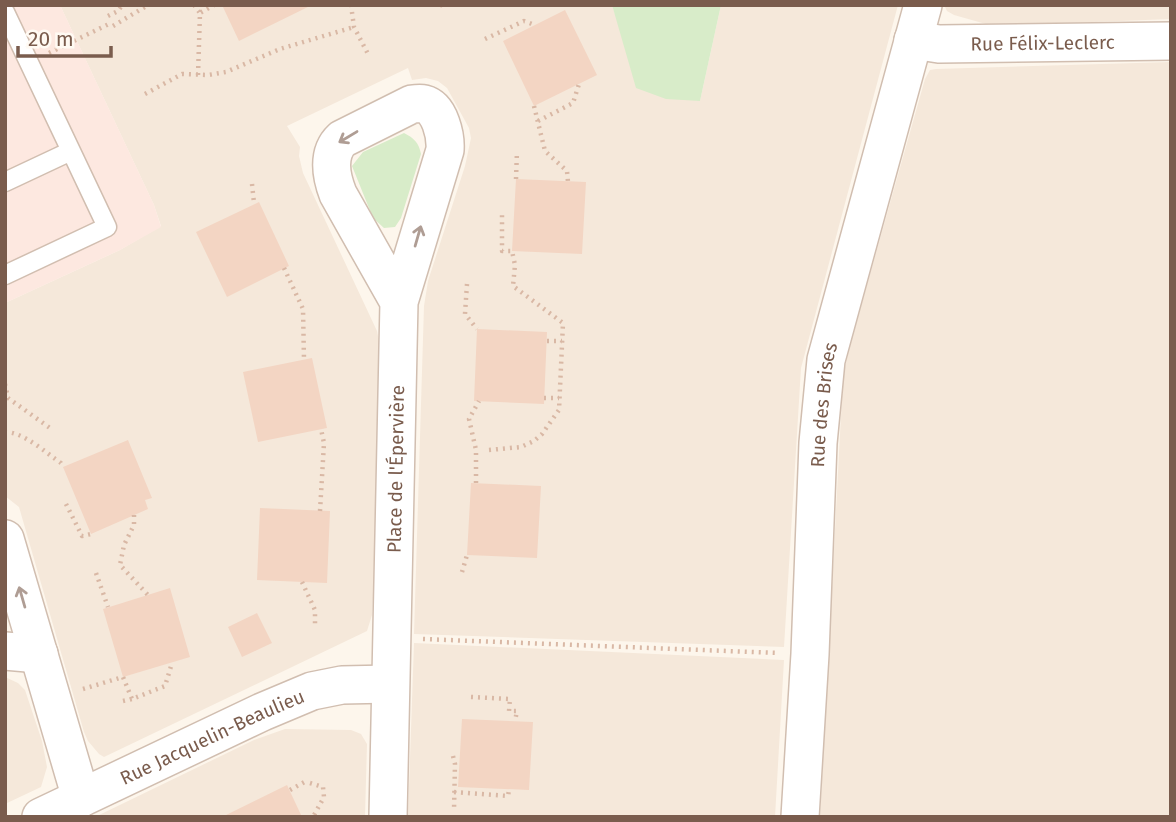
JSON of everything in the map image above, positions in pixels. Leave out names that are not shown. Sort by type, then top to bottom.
[{"type":"street","name":"Rue Félix-Leclerc","points":[[918,22],[939,44],[1171,41]]},
{"type":"street","name":"Rue des Brises","points":[[800,817],[818,443],[826,360],[918,22]]},
{"type":"street","name":"Place de l'Épervière","points":[[387,817],[390,684],[402,638],[400,302],[446,138],[432,108],[424,103],[412,104],[342,139],[336,145],[332,164],[333,181],[338,194],[400,302]]},
{"type":"street","points":[[5,539],[22,653],[52,699],[81,798]]},
{"type":"street","name":"Rue Jacquelin-Beaulieu","points":[[41,817],[312,691],[342,685],[390,684]]},
{"type":"lane","points":[[5,12],[107,227],[5,275]]},
{"type":"lane","points":[[5,182],[71,151]]},
{"type":"path","points":[[108,16],[118,11],[122,5]]},
{"type":"path","points":[[29,62],[112,25],[148,5]]},
{"type":"path","points":[[194,5],[200,13],[198,75]]},
{"type":"path","points":[[200,13],[214,5]]},
{"type":"path","points":[[351,5],[354,27],[368,54]]},
{"type":"path","points":[[485,39],[524,21],[535,25]]},
{"type":"path","points":[[145,93],[182,74],[226,72],[280,50],[354,27]]},
{"type":"path","points":[[495,35],[503,41]]},
{"type":"path","points":[[538,121],[573,103],[579,84]]},
{"type":"path","points":[[534,106],[545,151],[567,171],[568,182]]},
{"type":"path","points":[[516,179],[517,151]]},
{"type":"path","points":[[251,184],[254,204]]},
{"type":"path","points":[[489,450],[521,447],[534,441],[559,410],[563,323],[513,286],[515,265],[512,251],[502,251],[502,211]]},
{"type":"path","points":[[284,268],[303,309],[304,360]]},
{"type":"path","points":[[467,284],[465,314],[477,329]]},
{"type":"path","points":[[547,341],[562,341]]},
{"type":"path","points":[[5,384],[8,398],[50,428]]},
{"type":"path","points":[[544,397],[559,398]]},
{"type":"path","points":[[476,483],[476,450],[469,419],[479,401]]},
{"type":"path","points":[[320,511],[324,443],[321,429]]},
{"type":"path","points":[[5,432],[12,432],[39,447],[63,467]]},
{"type":"path","points":[[66,504],[82,536],[90,534]]},
{"type":"path","points":[[134,515],[134,525],[124,545],[120,565],[148,595]]},
{"type":"path","points":[[462,572],[467,555]]},
{"type":"path","points":[[96,573],[108,607]]},
{"type":"path","points":[[302,582],[315,610],[315,627]]},
{"type":"path","points":[[402,638],[783,653]]},
{"type":"path","points":[[123,701],[165,686],[172,663]]},
{"type":"path","points":[[52,699],[123,677],[132,699]]},
{"type":"path","points":[[471,696],[510,699],[509,711],[517,711],[515,721]]},
{"type":"path","points":[[453,756],[454,810]]},
{"type":"path","points":[[290,790],[309,781],[323,787],[324,797],[313,817]]},
{"type":"path","points":[[454,792],[508,796],[509,790]]},
{"type":"shaded area","points":[[5,5],[60,5],[154,205],[161,227],[120,250],[5,303]]},
{"type":"shaded area","points":[[60,5],[612,5],[624,41],[700,101],[721,5],[898,5],[801,368],[784,647],[414,634],[424,306],[428,281],[465,166],[471,138],[469,128],[447,88],[438,81],[426,78],[412,80],[408,68],[287,126],[300,147],[303,173],[377,331],[380,346],[374,581],[372,615],[367,631],[104,757],[99,754],[84,732],[19,507],[5,496],[5,303],[120,250],[161,226],[154,205]]},
{"type":"shaded area","points":[[944,5],[1171,5],[1171,19],[993,26],[954,15],[947,11]]},
{"type":"shaded area","points":[[1171,62],[1171,817],[820,817],[843,377],[925,79],[930,70],[936,69]]},
{"type":"shaded area","points":[[414,643],[784,660],[775,817],[408,817]]},
{"type":"shaded area","points":[[5,677],[25,690],[42,741],[47,767],[41,787],[5,804]]},
{"type":"shaded area","points":[[285,729],[351,730],[361,734],[367,744],[365,817],[95,817],[254,740]]},
{"type":"green space","points":[[612,5],[721,5],[700,101],[666,99],[636,88]]},
{"type":"green space","points":[[404,133],[416,141],[421,154],[401,218],[395,227],[384,228],[373,218],[352,166],[363,152]]},
{"type":"building","points":[[222,5],[312,5],[239,41]]},
{"type":"building","points":[[565,10],[597,75],[534,106],[503,41]]},
{"type":"building","points":[[516,179],[586,182],[582,254],[512,251]]},
{"type":"building","points":[[259,202],[289,266],[227,297],[196,232]]},
{"type":"building","points":[[477,329],[547,332],[544,404],[474,401]]},
{"type":"building","points":[[312,358],[327,428],[258,442],[243,372]]},
{"type":"building","points":[[128,440],[152,498],[145,500],[148,509],[91,534],[63,467]]},
{"type":"building","points":[[471,483],[541,486],[537,558],[467,555]]},
{"type":"building","points":[[260,508],[330,511],[327,583],[257,580]]},
{"type":"building","points":[[170,588],[190,657],[123,677],[103,609]]},
{"type":"building","points":[[257,613],[272,643],[242,657],[228,627]]},
{"type":"building","points":[[462,719],[533,722],[529,790],[458,787]]},
{"type":"building","points":[[287,785],[302,817],[222,817]]}]
